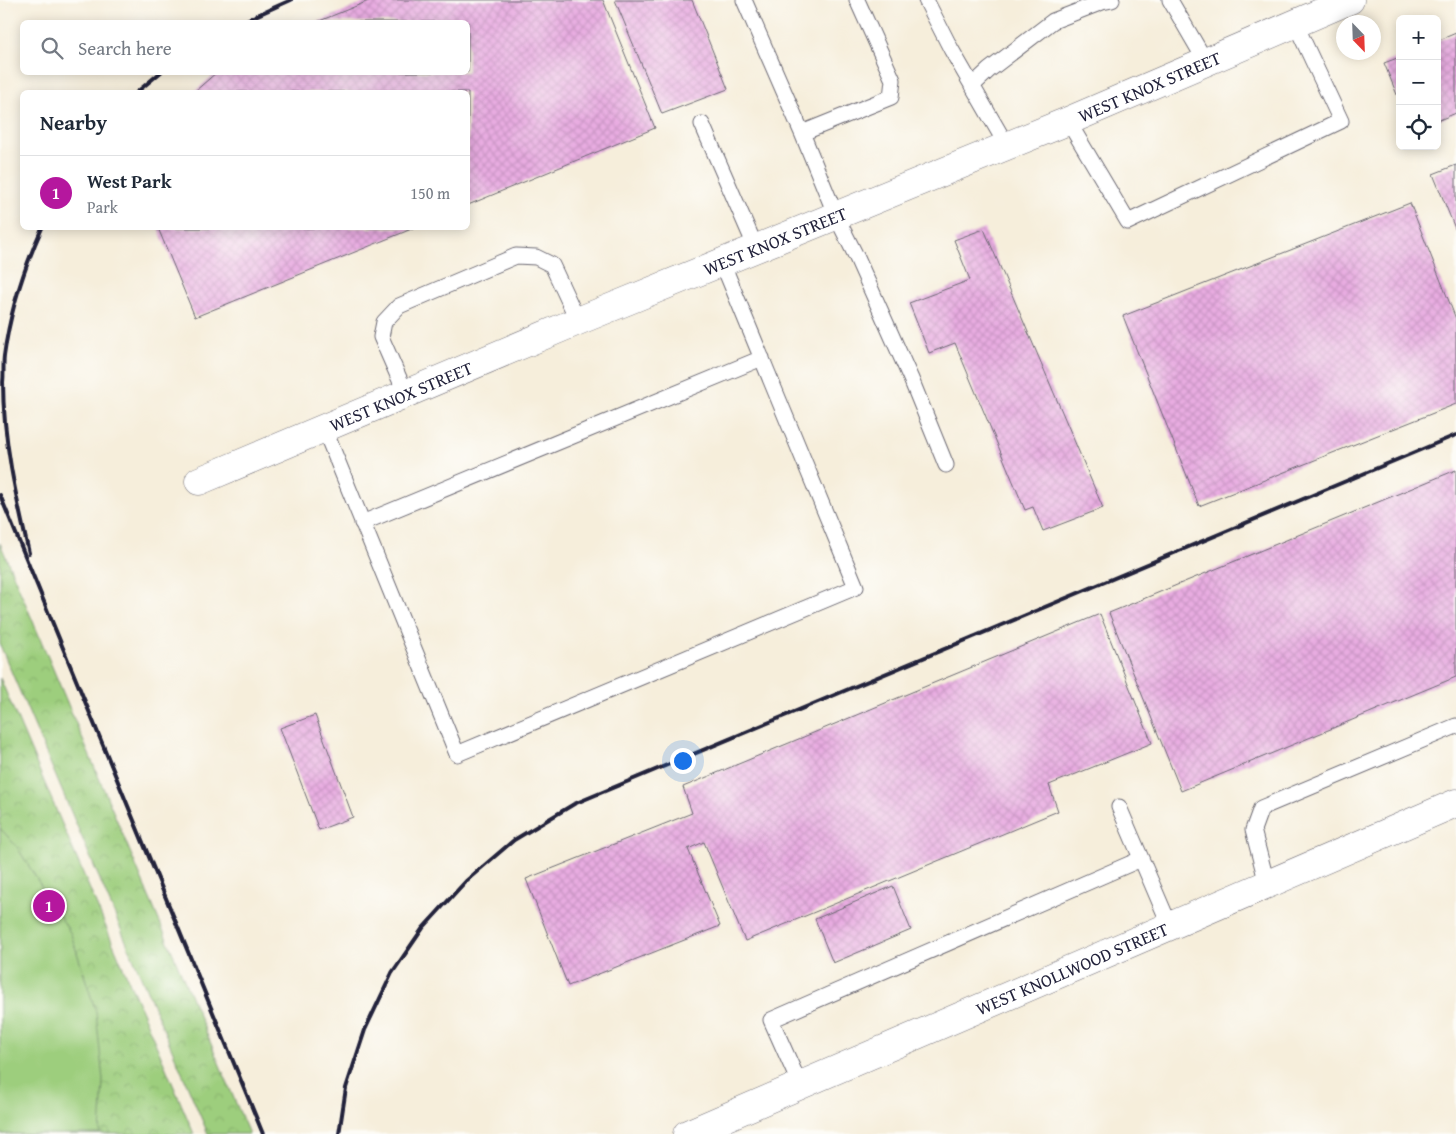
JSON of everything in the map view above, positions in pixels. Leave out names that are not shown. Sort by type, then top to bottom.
[{"type":"street","name":"WEST KNOX STREET","points":[[199,481],[578,321],[1068,121],[1350,0]]},
{"type":"street","name":"WEST KNOLLWOOD STREET","points":[[687,1134],[720,1127],[800,1085],[1267,884],[1454,808]]},
{"type":"lane","points":[[744,0],[836,216],[857,258],[911,379],[946,465]]},
{"type":"lane","points":[[802,133],[891,97],[893,80],[857,0]]},
{"type":"lane","points":[[926,0],[1007,146]]},
{"type":"lane","points":[[972,86],[1053,21],[1112,0]]},
{"type":"lane","points":[[1170,0],[1206,62]]},
{"type":"lane","points":[[1068,121],[1128,222],[1341,121],[1295,24]]},
{"type":"lane","points":[[702,124],[756,248]]},
{"type":"lane","points":[[406,394],[381,337],[384,322],[399,306],[516,256],[536,257],[552,265],[578,321]]},
{"type":"lane","points":[[324,428],[457,754],[856,587],[722,262]]},
{"type":"lane","points":[[362,523],[762,358]]},
{"type":"lane","points":[[1267,884],[1253,830],[1261,808],[1456,726]]},
{"type":"lane","points":[[1119,807],[1170,926]]},
{"type":"lane","points":[[800,1085],[771,1020],[1141,858]]},
{"type":"green space","points":[[0,543],[249,1134],[208,1134],[0,645]]},
{"type":"green space","points":[[0,678],[194,1134],[0,1134]]},
{"type":"green space","points":[[0,828],[17,847],[71,934],[96,1012],[103,1080],[100,1134],[0,1134]]},
{"type":"building","points":[[371,0],[603,0],[655,128],[470,204],[470,90],[196,90],[214,75],[470,75],[470,20],[322,20]]},
{"type":"building","points":[[615,0],[692,0],[728,89],[662,114]]},
{"type":"building","points":[[1456,33],[1456,113],[1441,119],[1441,60],[1441,39]]},
{"type":"building","points":[[1396,58],[1396,92],[1384,63]]},
{"type":"building","points":[[1456,165],[1456,231],[1433,174]]},
{"type":"building","points":[[1410,203],[1456,319],[1456,404],[1199,506],[1123,316]]},
{"type":"building","points":[[984,229],[1103,508],[1043,531],[1033,507],[1025,510],[955,343],[929,353],[909,303],[970,280],[954,240]]},
{"type":"building","points":[[159,230],[409,230],[195,317]]},
{"type":"building","points":[[1456,470],[1456,677],[1181,791],[1109,613]]},
{"type":"building","points":[[1100,614],[1152,743],[1049,785],[1058,811],[745,941],[704,842],[688,849],[720,926],[568,986],[526,879],[692,813],[683,787]]},
{"type":"building","points":[[315,715],[353,817],[319,830],[280,728]]},
{"type":"building","points":[[893,886],[911,930],[833,963],[815,919]]},
{"type":"railway","points":[[246,20],[291,0]]},
{"type":"railway","points":[[139,90],[157,75]]},
{"type":"railway","points":[[29,553],[8,447],[3,382],[4,356],[18,290],[41,230]]},
{"type":"railway","points":[[339,1134],[346,1088],[365,1030],[392,973],[423,928],[466,881],[514,840],[574,804],[1456,435]]},
{"type":"railway","points":[[0,495],[263,1134]]},
{"type":"place","name":"West Park","points":[[49,906]]}]
